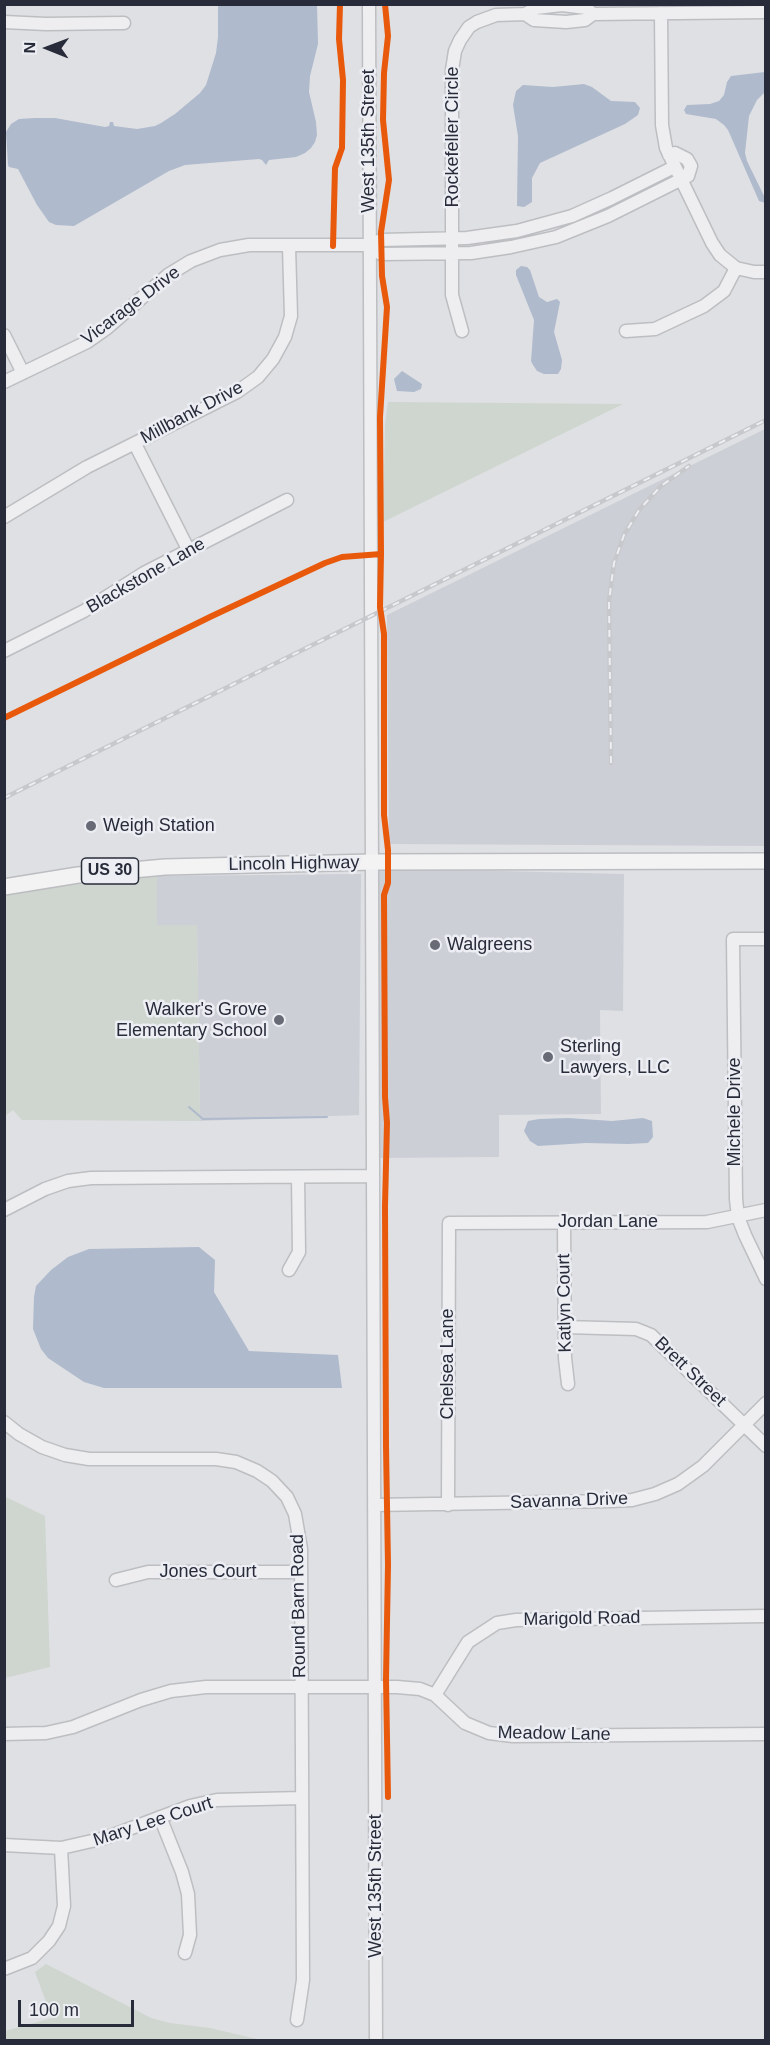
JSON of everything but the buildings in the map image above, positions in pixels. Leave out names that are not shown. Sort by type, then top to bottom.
[{"type":"main road","name":"Lincoln Highway","points":[[4,887],[141,868],[373,862],[765,861]]},
{"type":"street","name":"West 135th Street","points":[[369,4],[376,2040]]},
{"type":"street","name":"Rockefeller Circle","points":[[462,331],[452,295],[452,70],[455,51],[464,33],[477,22],[496,15],[525,14],[536,8],[562,5],[586,8],[593,14],[764,10]]},
{"type":"street","points":[[661,13],[662,125],[672,161],[720,255],[736,268],[765,272]]},
{"type":"street","points":[[4,22],[46,24],[124,22]]},
{"type":"street","name":"Vicarage Drive","points":[[4,382],[87,342],[107,328],[168,275],[191,261],[220,250],[249,245],[289,247],[370,245],[381,240],[453,238],[517,231],[572,216],[612,198],[672,161]]},
{"type":"street","name":"Vicarage Drive","points":[[370,245],[381,254],[453,254],[520,245],[556,237],[619,211],[681,181]]},
{"type":"street","points":[[612,198],[619,211]]},
{"type":"street","points":[[572,216],[576,229]]},
{"type":"street","points":[[517,231],[520,245]]},
{"type":"street","name":"Millbank Drive","points":[[4,517],[87,467],[237,392],[258,377],[273,359],[285,337],[291,316],[289,247]]},
{"type":"street","points":[[626,331],[656,329],[704,306],[724,291],[736,268]]},
{"type":"street","points":[[4,335],[23,373]]},
{"type":"street","points":[[135,444],[188,549]]},
{"type":"street","name":"Blackstone Lane","points":[[4,651],[84,611],[127,583],[188,549],[287,500]]},
{"type":"street","name":"Michele Drive","points":[[765,939],[733,939],[735,1185],[738,1217],[765,1279]]},
{"type":"street","points":[[5,1208],[45,1189],[68,1181],[91,1178],[374,1176]]},
{"type":"street","points":[[289,1270],[299,1252],[298,1177]]},
{"type":"street","name":"Jordan Lane","points":[[448,1223],[707,1222],[765,1210]]},
{"type":"street","name":"Katlyn Court","points":[[564,1222],[565,1358],[568,1384]]},
{"type":"street","name":"Chelsea Lane","points":[[448,1223],[448,1505]]},
{"type":"street","name":"Brett Street","points":[[565,1327],[636,1329],[651,1335],[765,1446]]},
{"type":"street","name":"Savanna Drive","points":[[374,1506],[611,1501],[632,1500],[655,1494],[678,1484],[704,1466],[765,1403]]},
{"type":"street","name":"Round Barn Road","points":[[4,1422],[42,1447],[65,1455],[99,1459],[216,1459],[236,1462],[257,1471],[272,1481],[286,1497],[295,1514],[300,1542],[301,1572],[303,1980],[297,2019]]},
{"type":"street","name":"Jones Court","points":[[116,1580],[148,1572],[301,1572]]},
{"type":"street","name":"Marigold Road","points":[[435,1695],[468,1642],[496,1623],[516,1620],[765,1616]]},
{"type":"street","name":"Meadow Lane","points":[[4,1734],[46,1733],[73,1727],[141,1700],[171,1691],[206,1687],[420,1689],[435,1695],[465,1723],[489,1733],[513,1736],[765,1734]]},
{"type":"street","name":"Mary Lee Court","points":[[4,1845],[61,1848],[105,1838],[190,1806],[217,1800],[302,1798]]},
{"type":"street","points":[[160,1817],[182,1872],[188,1894],[190,1935],[184,1953]]},
{"type":"street","points":[[4,1969],[32,1958],[49,1941],[58,1926],[63,1906],[61,1848]]},
{"type":"shaded area","points":[[388,402],[623,404],[383,522],[385,425]]},
{"type":"shaded area","points":[[765,429],[765,846],[389,844],[387,615]]},
{"type":"shaded area","points":[[379,868],[624,874],[623,1011],[600,1010],[601,1114],[499,1115],[499,1157],[380,1158]]},
{"type":"shaded area","name":"Walker's Grove Elementary School","points":[[361,874],[359,1115],[200,1121],[197,925],[157,925],[157,876]]},
{"type":"shaded area","points":[[110,876],[157,876],[157,925],[197,925],[200,1121],[22,1120],[13,1110],[5,1116],[5,894]]},
{"type":"shaded area","points":[[4,1496],[45,1516],[50,1667],[5,1678]]},
{"type":"shaded area","points":[[46,1964],[151,2018],[261,2040],[5,2040],[5,2031],[52,2018],[35,1972]]},
{"type":"water","points":[[218,5],[317,5],[318,44],[310,76],[309,92],[317,135],[311,148],[296,157],[269,160],[266,165],[259,159],[185,165],[169,171],[74,226],[56,225],[49,222],[18,169],[8,165],[6,132],[11,124],[19,119],[55,118],[105,127],[113,122],[114,126],[137,129],[161,123],[200,93],[206,85],[216,53]]},
{"type":"water","points":[[765,72],[765,92],[757,100],[749,116],[745,153],[765,198],[765,203],[759,201],[724,125],[716,119],[686,114],[684,110],[687,105],[710,104],[719,101],[724,95],[731,76]]},
{"type":"water","points":[[584,84],[611,101],[635,102],[640,108],[638,115],[625,124],[540,163],[532,178],[532,202],[524,207],[517,206],[518,136],[513,105],[516,91],[523,85],[553,87]]},
{"type":"water","points":[[521,266],[530,270],[539,297],[547,302],[557,299],[560,302],[554,332],[562,360],[558,374],[544,374],[537,371],[531,361],[534,320],[516,275],[516,270]]},
{"type":"water","points":[[402,371],[422,384],[421,389],[414,392],[397,391],[394,379]]},
{"type":"water","points":[[568,1118],[612,1121],[643,1118],[652,1121],[653,1137],[648,1143],[538,1146],[530,1141],[524,1131],[528,1121]]},
{"type":"water","points":[[199,1247],[215,1260],[214,1292],[249,1351],[338,1355],[342,1388],[104,1388],[84,1382],[48,1358],[41,1349],[33,1329],[36,1286],[68,1257],[89,1249]]},
{"type":"waterway","points":[[189,1107],[203,1119],[327,1117]]},
{"type":"railway","points":[[4,798],[766,420]]},
{"type":"railway","points":[[611,763],[609,601],[614,563],[624,535],[639,510],[661,486],[689,466]]},
{"type":"cycle path","points":[[333,246],[335,168],[342,148],[343,80],[339,39],[340,4]]},
{"type":"cycle path","points":[[4,718],[325,563],[342,557],[381,554],[380,417],[387,307],[382,276],[381,232],[389,180],[383,120],[388,36],[385,4]]},
{"type":"cycle path","points":[[381,554],[380,607],[384,634],[384,815],[388,850],[388,883],[384,895],[387,1123],[385,1206],[388,1797]]},
{"type":"place","name":"Weigh Station","points":[[91,826]]},
{"type":"place","name":"Walgreens","points":[[435,945]]},
{"type":"place","name":"Walker's Grove Elementary School","points":[[279,1020]]},
{"type":"place","name":"Sterling Lawyers, LLC","points":[[548,1057]]}]
